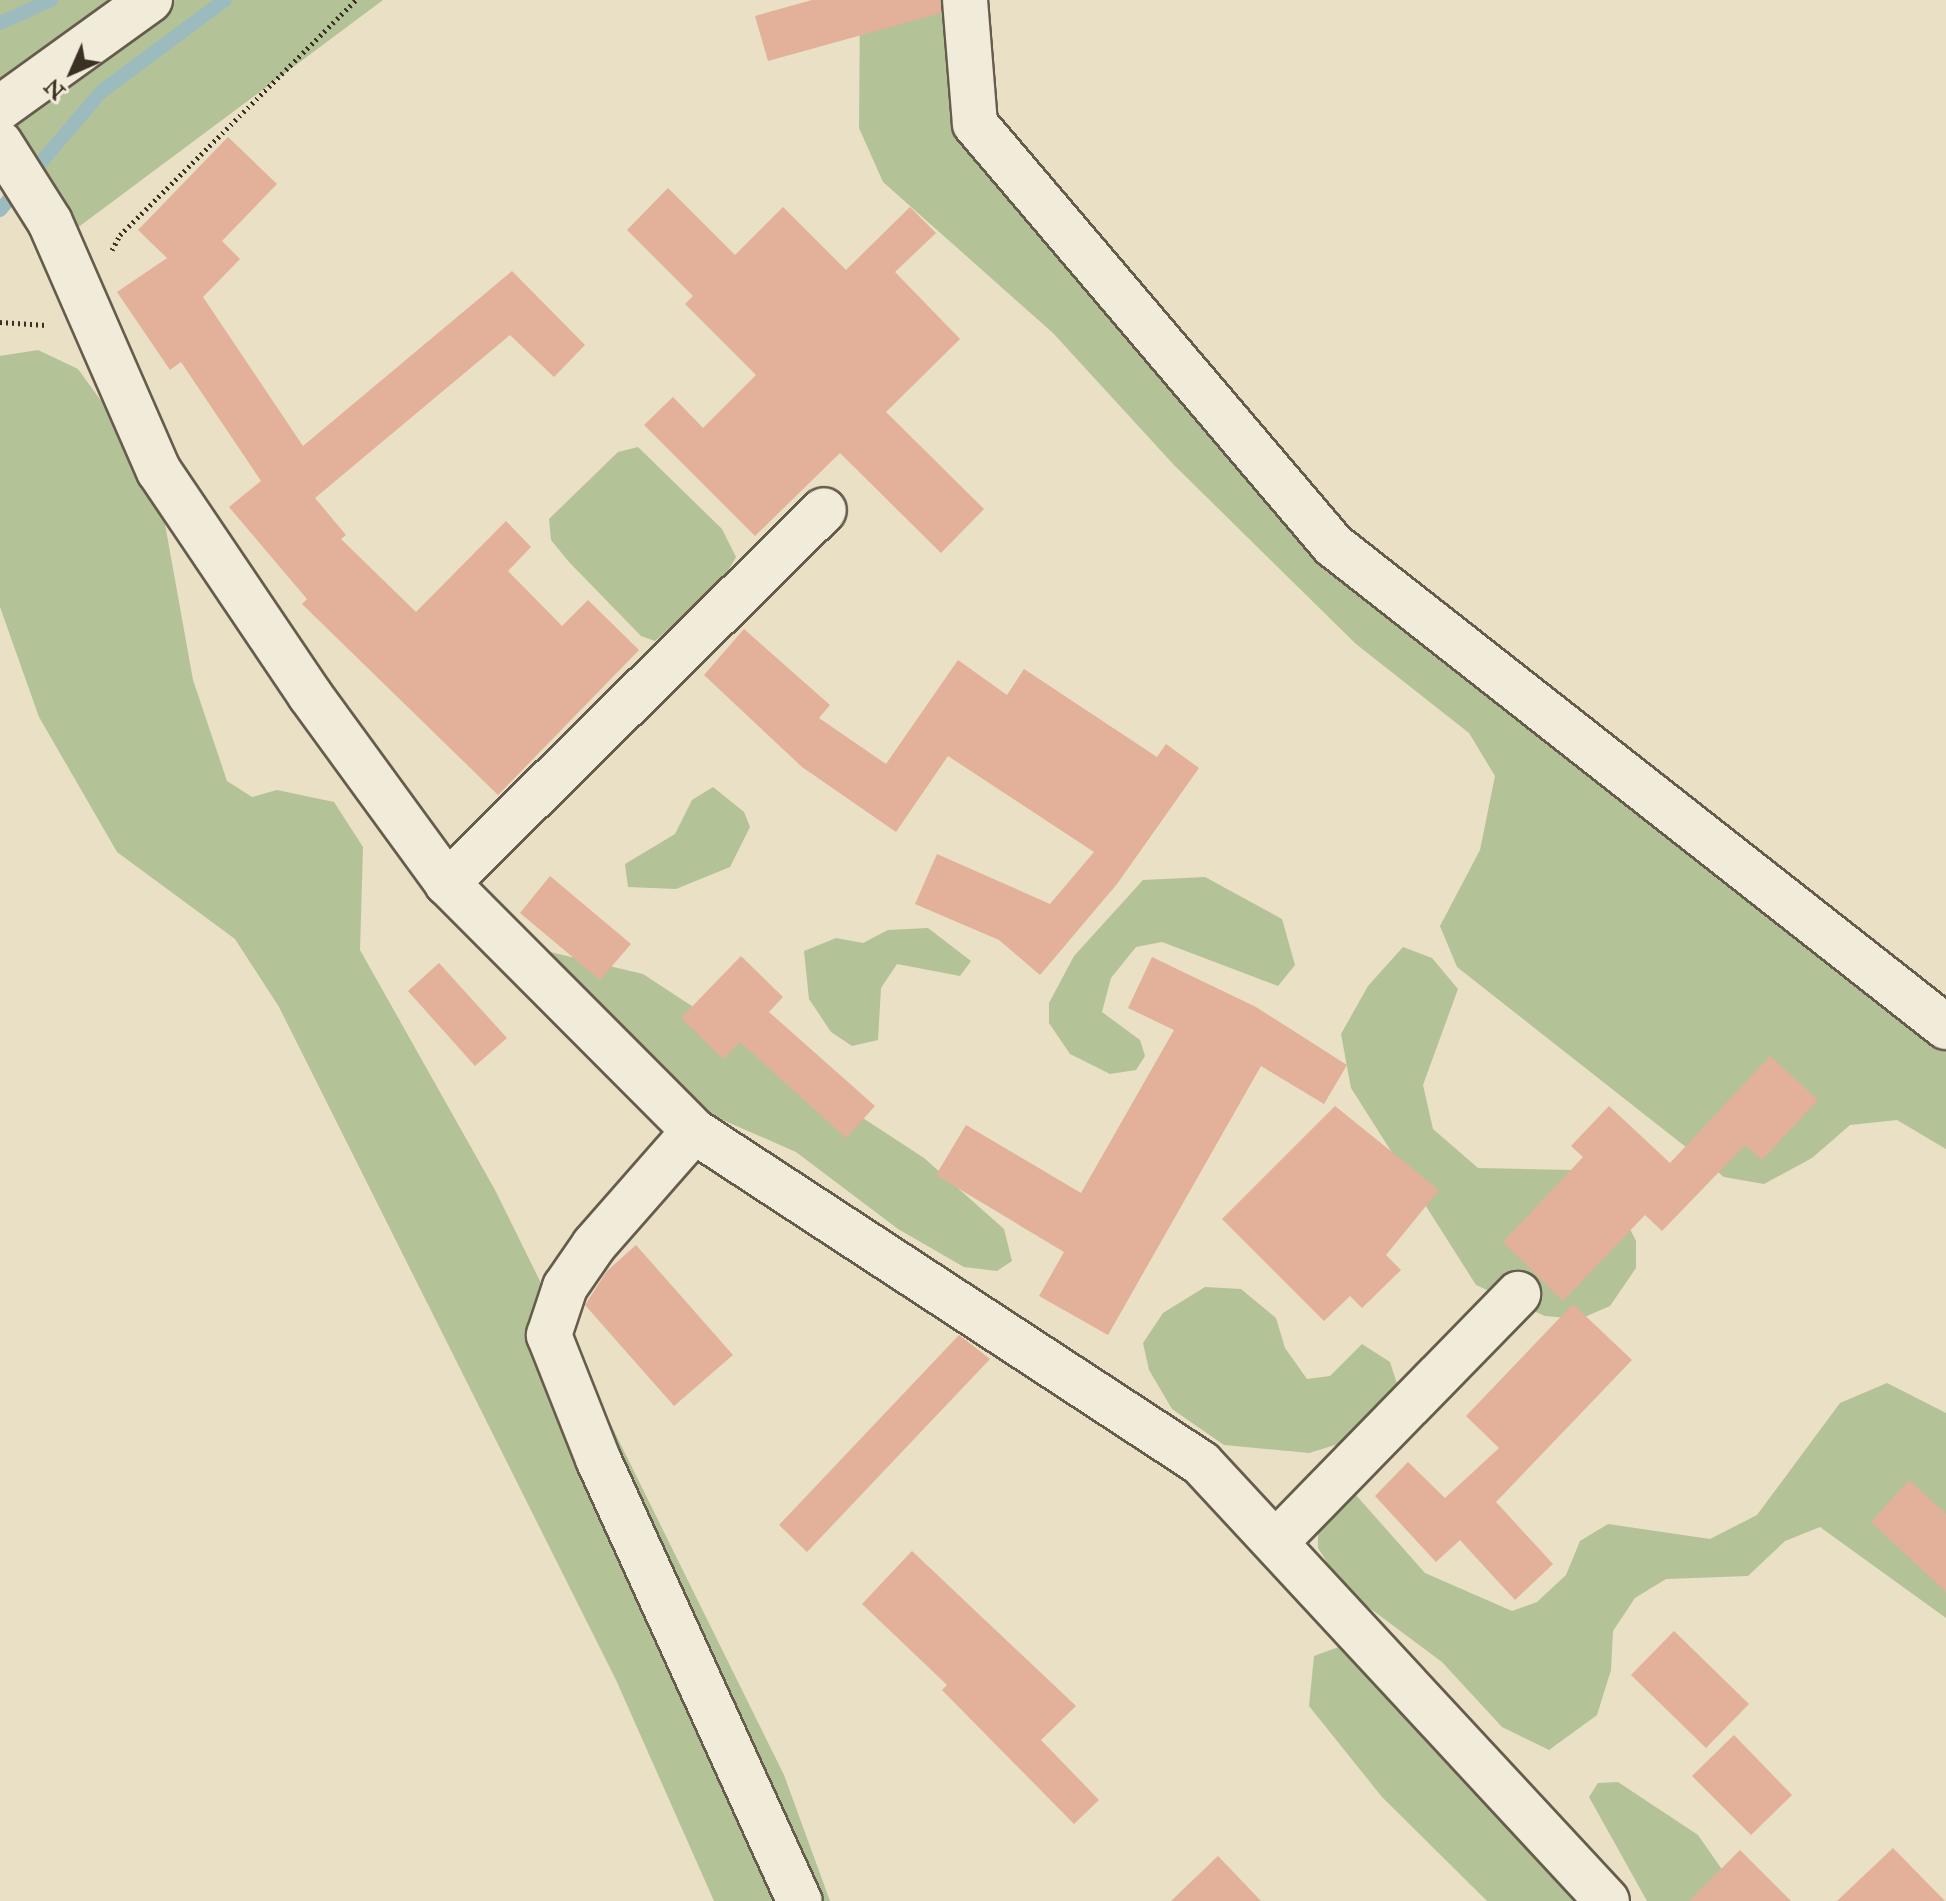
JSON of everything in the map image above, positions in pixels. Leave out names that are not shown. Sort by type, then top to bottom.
[{"type":"street","points":[[0,108],[150,0]]},
{"type":"street","points":[[965,0],[975,124],[1333,545],[1946,1027]]},
{"type":"street","points":[[6,151],[50,222],[90,305],[159,471],[447,883],[694,1131],[1201,1463],[1278,1540],[1607,1901]]},
{"type":"street","points":[[447,883],[824,510]]},
{"type":"street","points":[[694,1131],[594,1245],[565,1287],[549,1335],[598,1459],[799,1901]]},
{"type":"street","points":[[1278,1540],[1518,1294]]},
{"type":"path","points":[[90,305],[112,269],[120,235],[356,0]]},
{"type":"green space","points":[[0,0],[383,0],[53,246],[0,142]]},
{"type":"green space","points":[[860,0],[965,0],[975,124],[1333,545],[1946,1018],[1946,1149],[1897,1120],[1850,1125],[1812,1158],[1764,1184],[1724,1177],[1457,967],[1440,926],[1480,850],[1495,776],[1469,733],[1356,644],[1174,465],[1053,333],[883,182],[859,128]]},
{"type":"green space","points":[[38,350],[78,369],[128,438],[165,524],[193,680],[227,781],[252,797],[277,790],[334,802],[363,847],[360,950],[495,1190],[784,1775],[830,1901],[714,1901],[616,1680],[279,1007],[235,939],[117,852],[39,717],[0,607],[0,356]]},
{"type":"green space","points":[[638,447],[722,529],[736,557],[721,583],[655,641],[641,636],[569,562],[551,540],[549,519],[618,452]]},
{"type":"green space","points":[[713,787],[744,812],[750,827],[730,867],[676,889],[628,887],[625,864],[675,834],[692,800]]},
{"type":"green space","points":[[1205,877],[1282,919],[1295,965],[1278,986],[1162,942],[1136,947],[1111,978],[1102,1012],[1140,1040],[1145,1056],[1136,1070],[1110,1074],[1070,1054],[1049,1023],[1049,1003],[1074,956],[1143,880]]},
{"type":"green space","points":[[928,928],[971,961],[960,976],[897,964],[881,988],[878,1040],[852,1046],[831,1032],[809,999],[804,951],[836,938],[863,943],[888,930]]},
{"type":"green space","points":[[1403,947],[1432,958],[1458,989],[1423,1085],[1433,1129],[1478,1168],[1570,1170],[1618,1205],[1636,1241],[1636,1268],[1610,1306],[1580,1319],[1545,1316],[1476,1285],[1351,1088],[1341,1034],[1368,986]]},
{"type":"green space","points":[[546,951],[643,974],[924,1158],[1004,1229],[1012,1261],[997,1271],[964,1267],[898,1229],[796,1152],[643,1085]]},
{"type":"green space","points":[[1205,1287],[1241,1289],[1276,1318],[1285,1348],[1307,1379],[1330,1376],[1362,1344],[1390,1362],[1399,1390],[1348,1441],[1309,1453],[1224,1445],[1172,1409],[1149,1370],[1143,1343],[1163,1313]]},
{"type":"green space","points":[[1887,1383],[1946,1413],[1946,1618],[1820,1527],[1785,1541],[1748,1576],[1666,1579],[1635,1598],[1613,1631],[1611,1670],[1597,1715],[1549,1750],[1502,1727],[1442,1662],[1344,1589],[1318,1548],[1318,1517],[1331,1501],[1355,1494],[1425,1573],[1512,1611],[1537,1602],[1566,1575],[1580,1541],[1608,1524],[1710,1539],[1757,1515],[1840,1403]]},
{"type":"green space","points":[[1347,1644],[1436,1738],[1576,1901],[1487,1901],[1382,1797],[1309,1706],[1314,1656]]},
{"type":"green space","points":[[1618,1782],[1698,1835],[1744,1901],[1647,1901],[1589,1797],[1598,1783]]},
{"type":"building","points":[[812,0],[940,0],[941,13],[768,61],[755,16]]},
{"type":"building","points":[[228,137],[277,184],[222,241],[240,259],[203,297],[303,446],[512,271],[585,345],[554,377],[510,335],[315,498],[346,535],[341,539],[416,612],[506,521],[531,547],[508,571],[562,626],[588,600],[639,650],[498,795],[302,604],[307,599],[229,507],[261,481],[181,362],[170,370],[117,292],[167,258],[138,230]]},
{"type":"building","points":[[668,188],[735,255],[783,207],[846,270],[910,207],[936,233],[895,272],[960,339],[886,412],[984,509],[941,553],[840,453],[755,536],[644,425],[673,397],[703,428],[756,375],[685,304],[693,296],[627,230]]},
{"type":"building","points":[[744,629],[830,705],[819,718],[886,764],[958,660],[1007,695],[1024,669],[1157,757],[1166,744],[1199,768],[1117,884],[1040,975],[999,940],[915,904],[937,854],[1050,904],[1094,852],[948,756],[896,832],[802,767],[704,675]]},
{"type":"building","points":[[550,876],[631,944],[600,980],[520,913]]},
{"type":"building","points":[[741,956],[783,997],[769,1012],[875,1106],[846,1138],[740,1042],[723,1059],[681,1018]]},
{"type":"building","points":[[1152,957],[1256,1007],[1347,1065],[1324,1104],[1261,1066],[1108,1335],[1039,1296],[1064,1252],[936,1175],[966,1125],[1081,1193],[1174,1030],[1128,1008]]},
{"type":"building","points":[[439,963],[507,1038],[475,1066],[408,991]]},
{"type":"building","points":[[1770,1056],[1818,1100],[1762,1160],[1745,1145],[1662,1231],[1645,1215],[1563,1301],[1503,1242],[1583,1157],[1571,1146],[1609,1106],[1670,1163]]},
{"type":"building","points":[[1335,1106],[1439,1190],[1386,1255],[1401,1270],[1362,1308],[1350,1296],[1324,1321],[1222,1219]]},
{"type":"building","points":[[636,1245],[733,1355],[674,1406],[585,1305],[607,1271]]},
{"type":"building","points":[[1573,1304],[1632,1360],[1496,1502],[1553,1564],[1515,1600],[1460,1540],[1436,1562],[1375,1496],[1408,1462],[1445,1498],[1499,1448],[1466,1416]]},
{"type":"building","points":[[959,1335],[990,1359],[807,1552],[779,1525]]},
{"type":"building","points":[[1909,1480],[1946,1514],[1946,1592],[1871,1522]]},
{"type":"building","points":[[912,1551],[1076,1706],[1041,1740],[1099,1800],[1074,1824],[942,1690],[947,1685],[862,1604]]},
{"type":"building","points":[[1674,1631],[1749,1704],[1706,1748],[1631,1675]]},
{"type":"building","points":[[1734,1735],[1792,1795],[1751,1835],[1692,1776]]},
{"type":"building","points":[[1893,1848],[1945,1901],[1837,1901]]},
{"type":"building","points":[[1740,1850],[1791,1901],[1689,1901]]},
{"type":"building","points":[[1218,1856],[1261,1901],[1171,1901]]},
{"type":"waterway","points":[[0,23],[51,0]]},
{"type":"waterway","points":[[0,210],[102,91],[225,0]]}]
